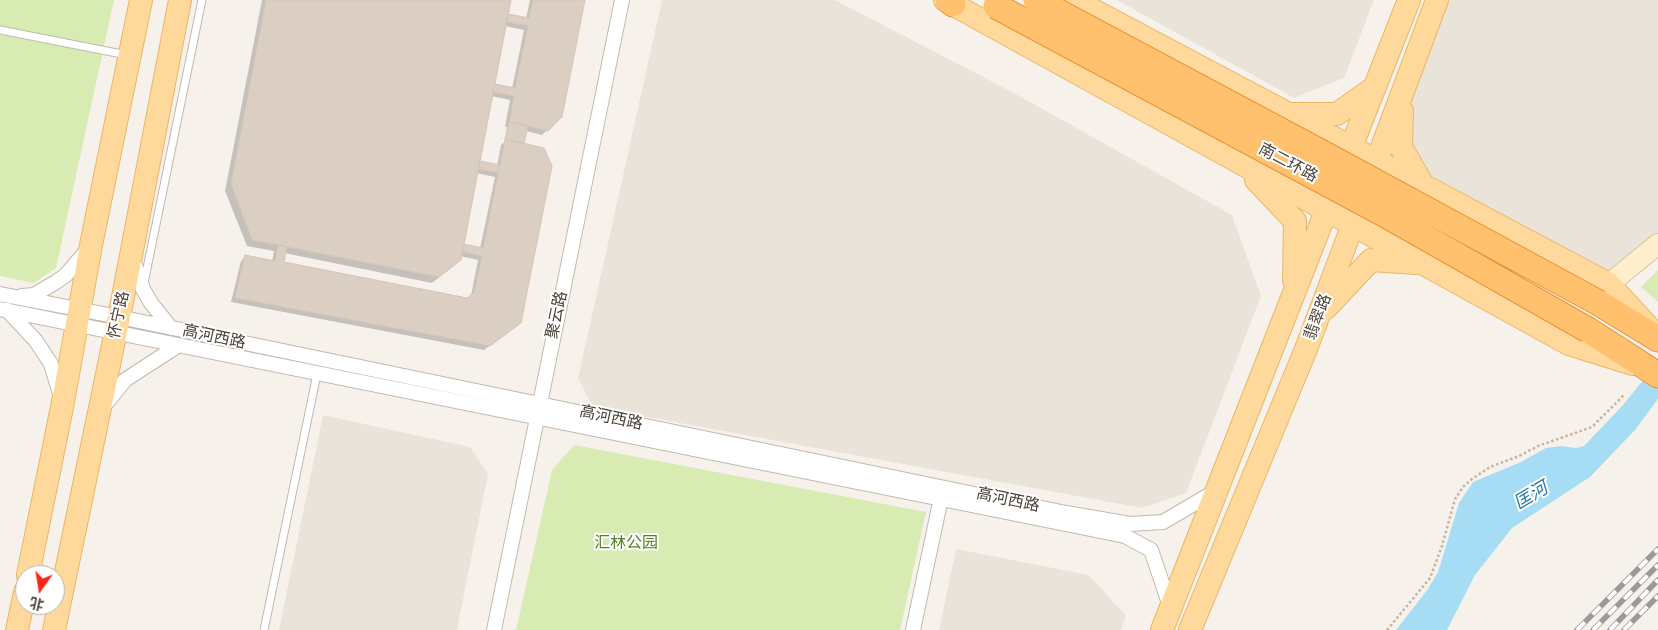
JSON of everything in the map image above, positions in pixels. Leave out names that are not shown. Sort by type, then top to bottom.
[{"type":"highway","name":"南二环路","points":[[1036,0],[1326,154],[1604,294],[1658,338]]},
{"type":"highway","name":"南二环路","points":[[991,3],[1386,215],[1588,330],[1654,372]]},
{"type":"main road","points":[[30,565],[63,402],[91,245],[141,0]]},
{"type":"main road","name":"怀宁路","points":[[54,630],[117,325],[180,0]]},
{"type":"main road","points":[[1074,0],[1424,186],[1604,294]]},
{"type":"main road","name":"翡翠路","points":[[1162,630],[1409,0]]},
{"type":"main road","name":"翡翠路","points":[[1190,630],[1318,316],[1437,0]]},
{"type":"main road","points":[[949,1],[1242,165],[1569,344],[1654,372]]},
{"type":"main road","points":[[1288,114],[1337,114],[1375,86]]},
{"type":"main road","points":[[1402,93],[1401,147],[1424,186]]},
{"type":"main road","points":[[1242,165],[1295,221],[1294,293]]},
{"type":"main road","points":[[1318,316],[1371,260],[1422,263]]},
{"type":"main road","points":[[17,630],[20,615]]},
{"type":"street","name":"聚云路","points":[[494,630],[622,0]]},
{"type":"street","points":[[1604,294],[1658,244]]},
{"type":"street","points":[[6,295],[34,295],[66,275],[91,245]]},
{"type":"street","points":[[131,253],[150,303],[171,328]]},
{"type":"street","name":"高河西路","points":[[6,295],[78,317],[117,325],[179,345],[1125,536],[1151,550],[1170,608]]},
{"type":"street","points":[[4,310],[36,342],[51,364],[63,402]]},
{"type":"street","name":"高河西路","points":[[4,310],[78,317]]},
{"type":"street","name":"高河西路","points":[[117,325],[171,328],[1066,513],[1130,524],[1163,522],[1216,492]]},
{"type":"street","points":[[99,412],[124,380],[179,345]]},
{"type":"street","points":[[913,630],[941,498]]},
{"type":"lane","points":[[143,288],[202,0]]},
{"type":"lane","points":[[0,30],[130,55]]},
{"type":"lane","points":[[264,630],[317,374]]},
{"type":"path","points":[[1388,630],[1430,578],[1442,546],[1455,499],[1463,487],[1490,467],[1519,456],[1538,446],[1592,427],[1624,394]]},
{"type":"shaded area","points":[[662,0],[835,0],[1012,92],[1232,215],[1261,296],[1186,493],[1142,508],[593,407],[578,378]]},
{"type":"shaded area","points":[[1117,0],[1374,0],[1344,78],[1294,98]]},
{"type":"shaded area","points":[[1437,0],[1658,0],[1658,244],[1609,284],[1424,186],[1401,147],[1402,93]]},
{"type":"shaded area","points":[[323,415],[470,447],[488,474],[457,630],[279,630]]},
{"type":"shaded area","points":[[956,549],[1089,575],[1126,616],[1121,630],[939,630]]},
{"type":"green space","points":[[0,0],[114,0],[56,268],[34,283],[0,276]]},
{"type":"green space","points":[[1658,270],[1658,302],[1641,287]]},
{"type":"green space","name":"汇林公园","points":[[574,445],[926,512],[900,630],[516,630],[552,470]]},
{"type":"water","name":"匡河","points":[[1658,362],[1658,399],[1635,430],[1590,477],[1512,528],[1475,575],[1447,630],[1396,630],[1428,589],[1438,572],[1459,503],[1473,482],[1521,462],[1546,448],[1561,446],[1576,448],[1584,446],[1623,405]]},
{"type":"building","points":[[266,0],[511,0],[461,260],[439,277],[252,240],[231,184]]},
{"type":"building","points":[[533,0],[585,0],[562,117],[548,131],[509,122],[514,96],[493,92],[495,84],[515,88],[528,26],[507,22],[508,14],[529,18]]},
{"type":"building","points":[[509,122],[528,126],[524,144],[505,139]]},
{"type":"building","points":[[505,139],[544,148],[552,166],[521,323],[490,346],[235,298],[245,255],[275,261],[278,245],[287,247],[284,262],[467,298],[474,292],[482,256],[462,252],[464,244],[483,248],[498,173],[478,169],[480,161],[500,165]]},
{"type":"railway","points":[[1577,630],[1658,549]]},
{"type":"railway","points":[[1593,630],[1658,565]]},
{"type":"railway","points":[[1610,630],[1658,580]]},
{"type":"railway","points":[[1624,630],[1658,596]]}]
